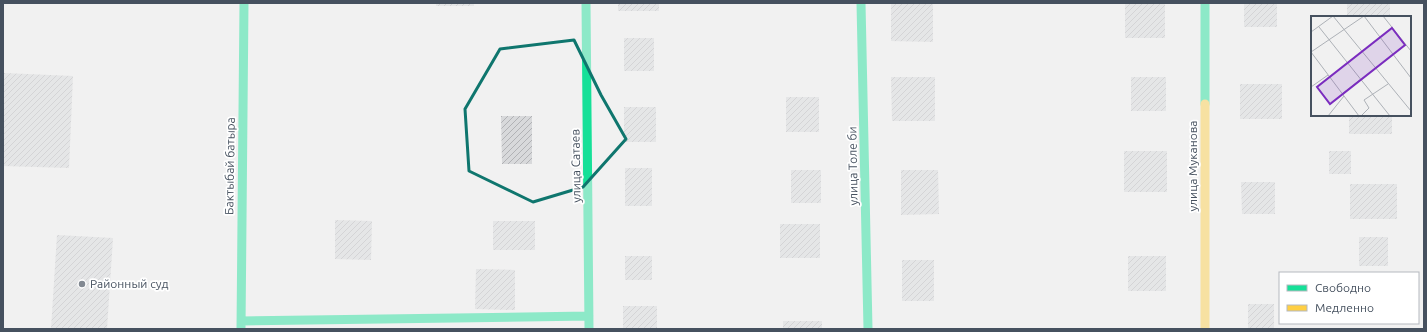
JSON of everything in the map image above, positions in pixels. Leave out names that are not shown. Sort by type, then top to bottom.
[{"type":"street","name":"Бактыбай батыра","points":[[241,325],[244,3]]},
{"type":"street","name":"улица Сатаев","points":[[586,3],[589,329]]},
{"type":"street","name":"улица Толе би","points":[[862,3],[868,329]]},
{"type":"street","name":"улица Муканова","points":[[1205,3],[1205,329]]},
{"type":"street","points":[[241,325],[589,316]]},
{"type":"highlighted area","points":[[574,40],[601,95],[626,139],[583,187],[533,202],[469,171],[465,109],[500,49]]},
{"type":"building","points":[[436,3],[474,3],[474,6],[436,6]]},
{"type":"building","points":[[618,3],[659,3],[659,11],[618,11]]},
{"type":"building","points":[[891,3],[933,3],[933,42],[891,41]]},
{"type":"building","points":[[1125,3],[1165,3],[1165,38],[1125,38]]},
{"type":"building","points":[[1244,3],[1277,3],[1277,27],[1244,27]]},
{"type":"building","points":[[1347,3],[1390,3],[1390,16],[1347,16]]},
{"type":"building","points":[[624,38],[654,38],[654,71],[624,71]]},
{"type":"building","points":[[4,73],[73,76],[69,168],[3,166]]},
{"type":"building","points":[[891,77],[935,77],[935,121],[892,121]]},
{"type":"building","points":[[1131,77],[1166,77],[1166,111],[1131,111]]},
{"type":"building","points":[[1240,84],[1282,84],[1282,119],[1240,119]]},
{"type":"building","points":[[786,97],[819,97],[819,132],[786,132]]},
{"type":"building","points":[[624,107],[656,107],[656,142],[624,142]]},
{"type":"building","points":[[501,116],[532,116],[532,164],[502,164]]},
{"type":"building","points":[[1349,116],[1392,116],[1392,134],[1349,134]]},
{"type":"building","points":[[1124,151],[1167,151],[1167,192],[1124,192]]},
{"type":"building","points":[[1329,151],[1351,151],[1351,174],[1329,174]]},
{"type":"building","points":[[625,168],[652,168],[652,206],[625,206]]},
{"type":"building","points":[[791,170],[821,170],[821,203],[791,203]]},
{"type":"building","points":[[901,170],[938,170],[939,214],[901,215]]},
{"type":"building","points":[[1241,182],[1275,182],[1275,214],[1242,214]]},
{"type":"building","points":[[1350,184],[1397,184],[1397,219],[1350,219]]},
{"type":"building","points":[[335,220],[372,221],[371,260],[335,259]]},
{"type":"building","points":[[493,221],[535,221],[535,250],[493,250]]},
{"type":"building","points":[[780,224],[820,224],[820,258],[780,258]]},
{"type":"building","name":"Районный суд","points":[[57,235],[113,238],[107,329],[51,329]]},
{"type":"building","points":[[1359,237],[1388,237],[1388,266],[1359,266]]},
{"type":"building","points":[[625,256],[652,256],[652,280],[625,280]]},
{"type":"building","points":[[1128,256],[1166,256],[1166,291],[1128,291]]},
{"type":"building","points":[[902,260],[934,260],[934,301],[902,301]]},
{"type":"building","points":[[476,269],[515,270],[515,310],[475,309]]},
{"type":"building","points":[[1248,304],[1274,304],[1274,329],[1248,329]]},
{"type":"building","points":[[623,306],[657,306],[657,329],[623,329]]},
{"type":"building","points":[[783,321],[822,321],[822,329],[783,329]]},
{"type":"traffic: fast","points":[[241,329],[244,3]]},
{"type":"traffic: fast","points":[[586,3],[589,329]]},
{"type":"traffic: fast","points":[[861,3],[868,329]]},
{"type":"traffic: fast","points":[[1205,3],[1205,104]]},
{"type":"traffic: fast","points":[[241,321],[589,316]]},
{"type":"traffic: slow","points":[[1205,104],[1205,329]]},
{"type":"place","name":"Районный суд","points":[[82,284]]}]
